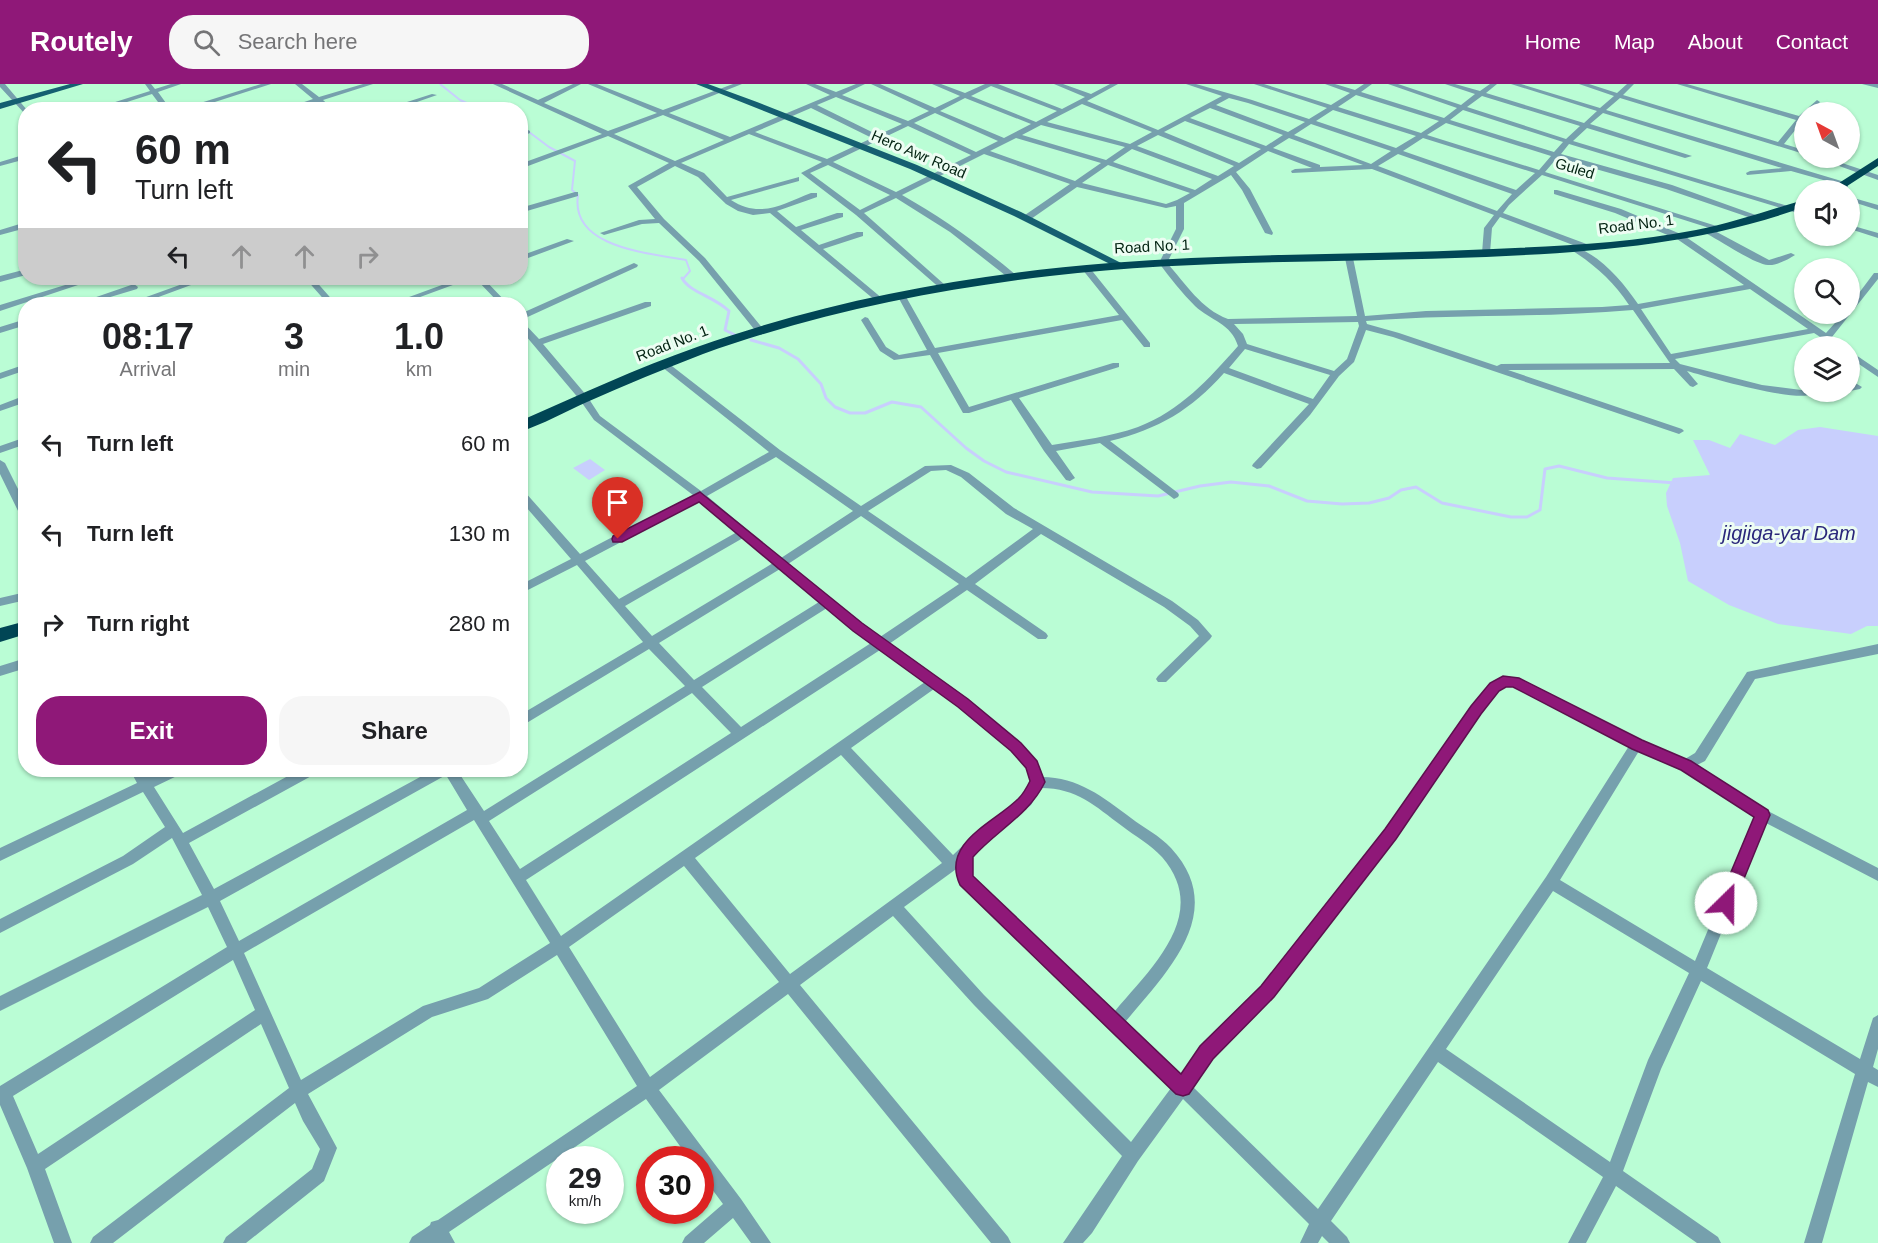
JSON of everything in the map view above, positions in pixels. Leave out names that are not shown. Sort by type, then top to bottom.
[{"type":"highway","points":[[1852,180],[1878,161]]},
{"type":"highway","name":"Road No. 1","points":[[528,423],[584,398],[727,342],[879,299],[942,287],[1120,265],[1590,248],[1680,237],[1716,230],[1794,207]]},
{"type":"highway","points":[[0,635],[18,629]]},
{"type":"main road","points":[[0,106],[79,84]]},
{"type":"main road","name":"Hero Awr Road","points":[[700,84],[786,116],[934,177],[1028,218],[1120,265]]},
{"type":"street","points":[[2,84],[18,106]]},
{"type":"street","points":[[148,84],[163,102]]},
{"type":"street","points":[[119,102],[178,84]]},
{"type":"street","points":[[208,102],[268,84]]},
{"type":"street","points":[[298,84],[322,102]]},
{"type":"street","points":[[309,102],[370,84]]},
{"type":"street","points":[[496,84],[701,175],[720,196],[747,213],[772,211],[814,195]]},
{"type":"street","points":[[540,102],[578,84]]},
{"type":"street","points":[[591,84],[730,140]]},
{"type":"street","points":[[528,164],[739,84]]},
{"type":"street","points":[[809,84],[980,153],[1076,184],[1160,206],[1180,202],[1289,136],[1368,84]]},
{"type":"street","points":[[761,332],[696,252],[661,221],[632,186],[675,163],[862,84]]},
{"type":"street","points":[[874,84],[1004,141]]},
{"type":"street","points":[[935,84],[1038,123],[1131,146],[1218,179]]},
{"type":"street","points":[[942,287],[859,213],[806,176],[807,170],[829,162],[963,95],[991,84],[1062,111]]},
{"type":"street","points":[[1057,84],[1090,96]]},
{"type":"street","points":[[859,213],[1114,84]]},
{"type":"street","points":[[1189,84],[1250,101],[1517,193]]},
{"type":"street","name":"Guled","points":[[1257,84],[1541,172],[1716,230],[1758,259],[1769,262],[1791,255]]},
{"type":"street","points":[[1328,84],[1555,155],[1669,187],[1760,218]]},
{"type":"street","points":[[1391,84],[1568,141],[1794,209]]},
{"type":"street","points":[[1448,84],[1688,156]]},
{"type":"street","points":[[1295,171],[1371,167],[1444,120],[1494,84]]},
{"type":"street","points":[[1514,84],[1601,110],[1711,133],[1781,143],[1794,148]]},
{"type":"street","points":[[1582,84],[1620,95],[1820,180]]},
{"type":"street","points":[[1486,253],[1488,228],[1498,213],[1541,172],[1568,141],[1631,84]]},
{"type":"street","points":[[1680,84],[1794,112]]},
{"type":"street","points":[[1865,84],[1878,86]]},
{"type":"street","points":[[1250,101],[1270,89]]},
{"type":"street","points":[[411,102],[434,95]]},
{"type":"street","points":[[1028,218],[1131,146],[1156,131],[1228,96]]},
{"type":"street","points":[[1082,101],[1240,166]]},
{"type":"street","points":[[811,105],[878,138]]},
{"type":"street","points":[[1212,105],[1590,248]]},
{"type":"street","points":[[1186,118],[1323,170]]},
{"type":"street","points":[[1781,143],[1794,127]]},
{"type":"street","points":[[749,132],[829,162],[896,195],[962,235],[1013,277]]},
{"type":"street","points":[[1673,171],[1711,133]]},
{"type":"street","points":[[1015,135],[1195,192]]},
{"type":"street","points":[[0,164],[18,159]]},
{"type":"street","points":[[1852,168],[1878,178]]},
{"type":"street","points":[[1750,173],[1795,170]]},
{"type":"street","points":[[1232,171],[1246,189],[1269,233]]},
{"type":"street","points":[[1669,187],[1681,174]]},
{"type":"street","points":[[727,199],[796,179]]},
{"type":"street","points":[[1557,192],[1627,214],[1680,237],[1824,336]]},
{"type":"street","points":[[528,209],[575,194]]},
{"type":"street","points":[[1180,202],[1180,229],[1163,263],[1203,310],[1227,322],[1363,323],[1426,314],[1602,310],[1636,307],[1753,286]]},
{"type":"street","points":[[1860,202],[1878,208]]},
{"type":"street","points":[[772,211],[879,299]]},
{"type":"street","points":[[794,230],[840,215]]},
{"type":"street","points":[[604,233],[642,222],[661,221]]},
{"type":"street","points":[[0,233],[18,227]]},
{"type":"street","points":[[1860,230],[1878,236]]},
{"type":"street","points":[[816,249],[860,234]]},
{"type":"street","points":[[528,256],[570,241]]},
{"type":"street","points":[[1576,249],[1601,266],[1621,286],[1668,357],[1693,384]]},
{"type":"street","points":[[1257,466],[1315,403],[1336,374],[1351,360],[1363,323],[1349,258]]},
{"type":"street","points":[[528,317],[634,265]]},
{"type":"street","points":[[1086,269],[1147,345]]},
{"type":"street","points":[[0,279],[18,274]]},
{"type":"street","points":[[1860,297],[1877,275]]},
{"type":"street","points":[[34,297],[72,285]]},
{"type":"street","points":[[156,297],[188,285]]},
{"type":"street","points":[[315,285],[326,297]]},
{"type":"street","points":[[414,297],[448,285]]},
{"type":"street","points":[[486,285],[497,297]]},
{"type":"street","points":[[102,297],[134,287],[140,297]]},
{"type":"street","points":[[901,295],[966,411],[1116,365]]},
{"type":"street","points":[[0,308],[18,302]]},
{"type":"street","points":[[537,343],[648,304]]},
{"type":"street","points":[[865,320],[883,349],[897,358],[1124,317]]},
{"type":"street","points":[[1227,322],[1239,334],[1243,346]]},
{"type":"street","points":[[1363,323],[1679,431]]},
{"type":"street","points":[[0,330],[18,324]]},
{"type":"street","points":[[1829,336],[1839,324]]},
{"type":"street","points":[[1668,357],[1815,330]]},
{"type":"street","points":[[418,1243],[441,1236],[648,1088],[894,907],[958,859],[981,837],[1026,801],[1037,782],[1032,765],[1016,747],[963,703],[880,643],[700,496],[597,418],[584,398],[528,331]]},
{"type":"street","points":[[1243,346],[1336,374]]},
{"type":"street","points":[[1048,449],[1141,429],[1168,417],[1186,404],[1223,369],[1243,346]]},
{"type":"street","points":[[1860,361],[1878,374]]},
{"type":"street","points":[[665,365],[776,453],[1042,636]]},
{"type":"street","points":[[1491,367],[1677,366],[1762,388],[1794,392]]},
{"type":"street","points":[[1223,369],[1315,403]]},
{"type":"street","points":[[0,376],[18,370]]},
{"type":"street","points":[[1012,396],[1070,478]]},
{"type":"street","points":[[0,408],[18,401]]},
{"type":"street","points":[[1101,439],[1174,495]]},
{"type":"street","points":[[0,450],[18,443]]},
{"type":"street","points":[[528,586],[700,496],[776,453]]},
{"type":"street","points":[[0,463],[18,500]]},
{"type":"street","points":[[528,718],[781,563],[929,468],[947,467],[965,475],[1010,511],[1168,604],[1194,623],[1206,636],[1162,679]]},
{"type":"street","points":[[528,502],[650,642],[740,734]]},
{"type":"street","points":[[518,878],[947,600],[1041,530]]},
{"type":"street","points":[[617,605],[744,532]]},
{"type":"street","points":[[0,602],[18,598]]},
{"type":"street","points":[[63,1243],[35,1166],[2,1094],[236,950],[480,815],[828,602]]},
{"type":"street","points":[[1686,765],[1700,757],[1751,675],[1878,648]]},
{"type":"street","points":[[0,670],[18,665]]},
{"type":"street","points":[[1072,1243],[1086,1227],[1132,1155],[1207,1052],[1268,992],[1391,834],[1476,710],[1494,687],[1503,682],[1515,682],[1637,744],[1686,765],[1763,815],[1878,875]]},
{"type":"street","points":[[99,1243],[298,1091],[428,1011],[483,994],[560,945],[933,683]]},
{"type":"street","points":[[1309,1243],[1320,1223],[1551,882],[1637,744]]},
{"type":"street","points":[[842,747],[958,859],[966,879],[1183,1087],[1341,1243]]},
{"type":"street","points":[[141,777],[177,835],[211,898],[309,1115],[329,1148],[318,1175],[232,1243]]},
{"type":"street","points":[[0,855],[162,777]]},
{"type":"street","points":[[0,926],[296,777]]},
{"type":"street","points":[[0,1004],[211,898],[431,777]]},
{"type":"street","points":[[455,777],[648,1088],[762,1243]]},
{"type":"street","points":[[1037,782],[1058,781],[1084,791],[1166,853],[1188,884],[1190,913],[1178,943],[1116,1022]]},
{"type":"street","points":[[1577,1243],[1614,1173],[1654,1066],[1699,969],[1763,815]]},
{"type":"street","points":[[686,857],[1002,1243]]},
{"type":"street","points":[[1551,882],[1699,969],[1871,1075]]},
{"type":"street","points":[[894,907],[979,1000],[1132,1155]]},
{"type":"street","points":[[35,1166],[264,1013]]},
{"type":"street","points":[[1813,1243],[1871,1075],[1878,1023]]},
{"type":"street","points":[[1437,1052],[1712,1243]]},
{"type":"street","points":[[691,1243],[735,1205]]},
{"type":"water","name":"jigjiga-yar Dam","points":[[1820,427],[1878,436],[1878,626],[1867,626],[1851,634],[1778,624],[1729,605],[1688,581],[1680,543],[1667,506],[1666,493],[1673,478],[1710,475],[1693,440],[1709,440],[1730,448],[1740,434],[1775,445],[1798,430]]},
{"type":"water","points":[[590,459],[605,470],[589,480],[573,468]]},
{"type":"waterway","points":[[440,84],[464,102]]},
{"type":"waterway","points":[[528,132],[549,147],[575,161],[572,190],[578,195],[579,213],[586,227],[615,245],[686,260],[690,271],[683,279]]},
{"type":"waterway","points":[[682,278],[691,287],[729,311],[725,330],[737,336]]},
{"type":"waterway","points":[[751,340],[779,348],[798,359],[821,384],[826,398],[835,407],[850,413],[865,413],[892,402],[921,407],[966,448],[984,461],[1006,472],[1092,492],[1158,496],[1200,486],[1231,482],[1269,486],[1307,501],[1342,504],[1369,503],[1389,498],[1401,490],[1416,487],[1442,503],[1511,517],[1527,517],[1540,510],[1545,469],[1559,466],[1607,478],[1676,483]]},
{"type":"route","points":[[618,539],[700,496],[857,627],[963,703],[1016,747],[1032,765],[1037,782],[1026,801],[981,837],[965,854],[966,879],[1183,1087],[1207,1052],[1268,992],[1391,834],[1476,710],[1494,687],[1503,682],[1515,682],[1637,744],[1686,765],[1763,815],[1726,903]]}]
